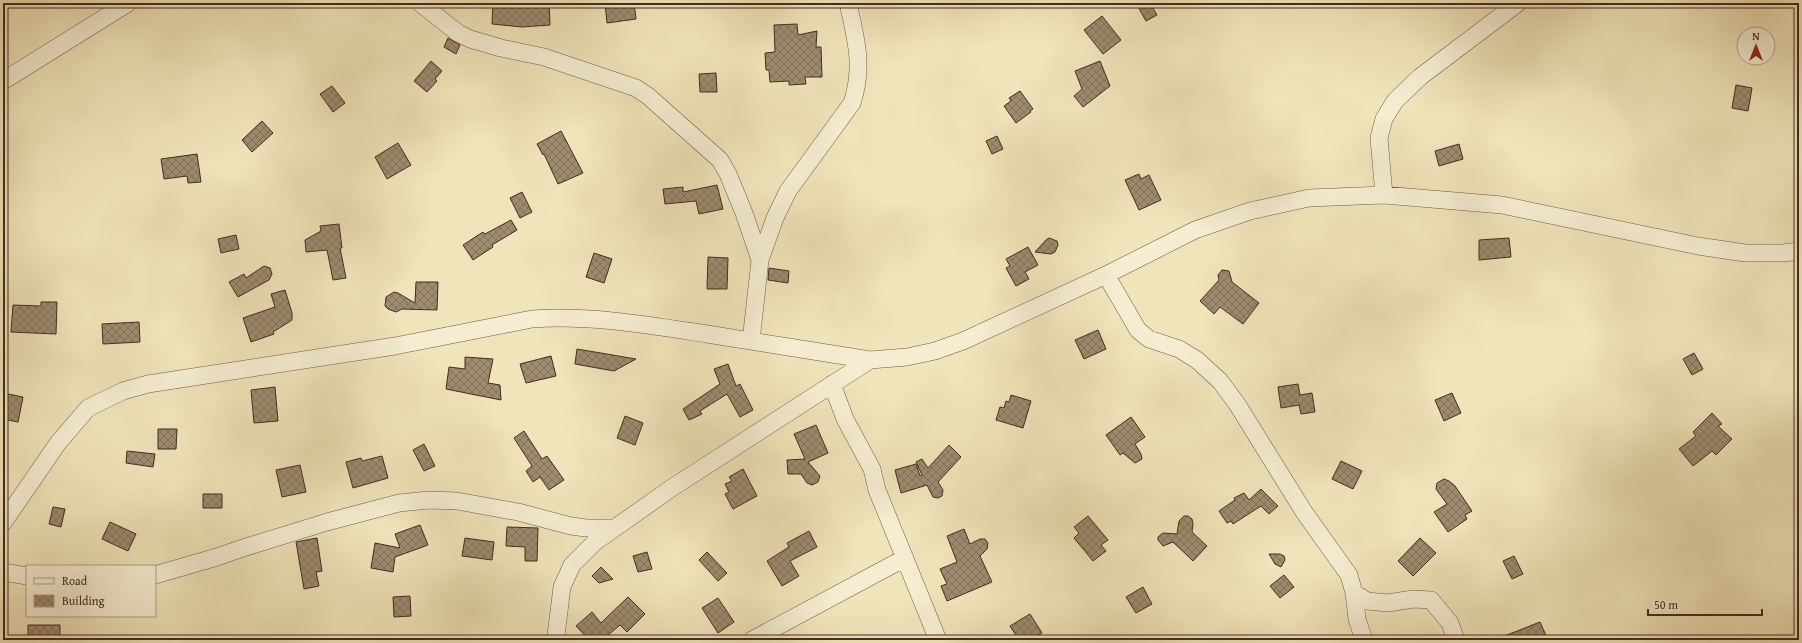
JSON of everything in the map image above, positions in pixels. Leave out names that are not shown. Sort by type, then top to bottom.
[{"type":"street","points":[[3,82],[128,3]]},
{"type":"street","points":[[420,3],[458,32],[470,39],[544,58],[636,88],[648,96],[720,160],[728,174],[744,213],[760,260]]},
{"type":"street","points":[[751,341],[760,260],[775,218],[788,191],[852,103],[856,92],[859,67],[858,47],[848,3]]},
{"type":"street","points":[[1384,195],[1379,138],[1384,118],[1395,101],[1420,77],[1518,3]]},
{"type":"street","points":[[3,522],[58,444],[77,420],[88,408],[123,390],[148,384],[395,346],[532,319],[555,318],[603,319],[646,324],[870,360],[907,357],[936,352],[963,341],[1106,275],[1195,230],[1250,210],[1309,198],[1384,195],[1502,205],[1656,238],[1745,253],[1783,253],[1799,250]]},
{"type":"street","points":[[1106,275],[1138,330],[1149,339],[1179,349],[1197,360],[1220,382],[1237,404],[1304,512],[1349,575],[1354,594],[1357,619],[1364,640]]},
{"type":"street","points":[[557,639],[562,587],[572,565],[595,542],[673,487],[870,360]]},
{"type":"street","points":[[832,384],[845,419],[872,469],[878,490],[938,640]]},
{"type":"street","points":[[156,575],[327,522],[399,503],[429,500],[457,501],[518,512],[571,526],[586,528],[615,528]]},
{"type":"street","points":[[752,640],[905,558]]},
{"type":"street","points":[[3,572],[26,576]]},
{"type":"street","points":[[1354,594],[1367,601],[1388,603],[1413,599],[1431,600],[1450,623],[1456,640]]},
{"type":"building","points":[[493,3],[549,3],[550,25],[522,27],[492,24]]},
{"type":"building","points":[[605,3],[634,3],[636,19],[607,23]]},
{"type":"building","points":[[1136,3],[1150,3],[1157,15],[1146,21]]},
{"type":"building","points":[[1102,16],[1121,40],[1103,54],[1084,30]]},
{"type":"building","points":[[797,24],[798,35],[817,31],[816,47],[821,47],[822,77],[805,77],[806,84],[789,85],[789,81],[770,82],[769,70],[766,70],[765,53],[775,52],[774,25]]},
{"type":"building","points":[[448,38],[460,45],[456,54],[444,47]]},
{"type":"building","points":[[431,61],[442,71],[435,79],[437,81],[427,92],[414,81]]},
{"type":"building","points":[[1100,61],[1110,86],[1083,107],[1074,96],[1082,89],[1075,71]]},
{"type":"building","points":[[716,73],[717,92],[700,92],[699,74]]},
{"type":"building","points":[[1736,85],[1752,88],[1748,111],[1732,108]]},
{"type":"building","points":[[332,86],[345,103],[333,112],[320,94]]},
{"type":"building","points":[[1020,91],[1033,109],[1016,123],[1004,106],[1011,101],[1009,98]]},
{"type":"building","points":[[262,121],[273,133],[252,152],[242,140]]},
{"type":"building","points":[[561,131],[583,173],[558,184],[544,154],[543,155],[537,144]]},
{"type":"building","points":[[997,136],[1003,149],[992,154],[986,141]]},
{"type":"building","points":[[398,143],[411,165],[387,179],[375,157]]},
{"type":"building","points":[[1459,144],[1463,159],[1439,166],[1435,151]]},
{"type":"building","points":[[197,154],[201,182],[188,183],[187,176],[164,179],[161,159]]},
{"type":"building","points":[[1139,174],[1141,179],[1149,175],[1161,200],[1139,210],[1125,180]]},
{"type":"building","points":[[717,185],[723,209],[699,214],[696,201],[665,204],[663,189],[683,187],[683,192]]},
{"type":"building","points":[[522,192],[532,212],[520,218],[510,198]]},
{"type":"building","points":[[511,220],[517,230],[492,245],[493,247],[473,260],[463,245],[483,232],[485,234]]},
{"type":"building","points":[[339,224],[342,248],[340,248],[346,278],[333,280],[327,250],[306,252],[305,240],[321,231],[320,226]]},
{"type":"building","points":[[236,235],[239,249],[221,253],[218,239]]},
{"type":"building","points":[[1049,238],[1057,241],[1058,245],[1055,252],[1051,254],[1035,252],[1046,240]]},
{"type":"building","points":[[1509,238],[1511,257],[1479,260],[1479,240]]},
{"type":"building","points":[[1028,247],[1038,265],[1025,272],[1029,279],[1016,286],[1006,268],[1010,266],[1006,259]]},
{"type":"building","points":[[594,253],[612,259],[604,283],[586,277]]},
{"type":"building","points":[[708,257],[728,258],[727,289],[707,289]]},
{"type":"building","points":[[264,266],[270,268],[272,274],[269,280],[238,297],[229,282],[244,274],[246,278]]},
{"type":"building","points":[[769,268],[789,271],[788,283],[768,280]]},
{"type":"building","points":[[1222,270],[1229,271],[1232,282],[1259,303],[1243,324],[1220,307],[1214,314],[1200,301],[1219,280],[1218,275]]},
{"type":"building","points":[[416,282],[438,282],[437,310],[402,309],[396,312],[385,306],[386,297],[394,292],[415,303]]},
{"type":"building","points":[[285,290],[292,313],[292,320],[273,332],[274,334],[251,342],[243,318],[275,307],[271,294]]},
{"type":"building","points":[[41,302],[57,302],[56,334],[11,332],[13,305],[41,306]]},
{"type":"building","points":[[139,322],[140,342],[103,344],[102,324]]},
{"type":"building","points":[[1098,330],[1106,349],[1084,359],[1075,340]]},
{"type":"building","points":[[577,349],[636,359],[614,371],[575,364]]},
{"type":"building","points":[[1694,353],[1703,369],[1692,375],[1683,359]]},
{"type":"building","points":[[551,356],[556,376],[526,383],[520,364]]},
{"type":"building","points":[[465,357],[493,359],[488,383],[500,385],[501,400],[446,389],[449,367],[465,369]]},
{"type":"building","points":[[728,364],[736,386],[740,384],[753,410],[740,417],[727,394],[700,411],[702,414],[689,420],[683,409],[720,384],[714,369]]},
{"type":"building","points":[[1298,384],[1300,395],[1312,393],[1315,412],[1301,414],[1299,405],[1281,408],[1278,387]]},
{"type":"building","points":[[275,387],[278,421],[254,423],[251,390]]},
{"type":"building","points":[[3,393],[23,397],[18,422],[3,419]]},
{"type":"building","points":[[1452,393],[1461,413],[1444,421],[1435,400]]},
{"type":"building","points":[[1011,395],[1031,401],[1023,428],[996,420],[1000,407],[1004,408],[1006,401],[1009,402]]},
{"type":"building","points":[[1712,413],[1722,424],[1718,426],[1732,439],[1716,455],[1712,451],[1693,466],[1679,449],[1696,436],[1693,432]]},
{"type":"building","points":[[625,416],[643,423],[635,445],[617,438]]},
{"type":"building","points":[[1131,417],[1145,437],[1135,444],[1141,454],[1142,459],[1135,463],[1123,453],[1120,455],[1106,435]]},
{"type":"building","points":[[816,425],[828,453],[808,462],[820,476],[818,482],[812,485],[807,483],[801,474],[788,474],[787,460],[805,459],[794,434]]},
{"type":"building","points":[[158,429],[177,429],[176,449],[158,449]]},
{"type":"building","points":[[524,431],[542,459],[547,456],[564,480],[549,490],[540,477],[533,482],[526,471],[532,466],[514,438]]},
{"type":"building","points":[[424,444],[435,466],[424,471],[413,450]]},
{"type":"building","points":[[949,445],[961,457],[938,482],[943,490],[942,496],[938,498],[933,497],[927,485],[901,493],[895,470],[916,464],[920,476],[922,475],[916,462],[922,459],[928,468]]},
{"type":"building","points":[[127,451],[155,454],[153,467],[126,463]]},
{"type":"building","points":[[382,456],[388,478],[353,488],[346,462],[361,458],[362,461]]},
{"type":"building","points":[[1341,461],[1362,471],[1353,489],[1332,479]]},
{"type":"building","points":[[300,465],[306,492],[282,497],[276,470]]},
{"type":"building","points":[[743,469],[757,496],[733,509],[725,494],[729,492],[725,484],[732,481],[729,477]]},
{"type":"building","points":[[1444,479],[1455,486],[1472,511],[1465,515],[1467,519],[1448,532],[1434,512],[1447,504],[1436,489],[1437,483]]},
{"type":"building","points":[[1261,489],[1278,506],[1269,514],[1261,506],[1233,524],[1231,521],[1227,523],[1219,511],[1235,500],[1234,498],[1244,493],[1249,500]]},
{"type":"building","points":[[203,494],[222,494],[222,508],[203,508]]},
{"type":"building","points":[[53,507],[65,509],[61,527],[49,524]]},
{"type":"building","points":[[1088,516],[1108,540],[1101,545],[1106,551],[1093,561],[1074,538],[1079,533],[1074,527]]},
{"type":"building","points":[[1184,516],[1188,516],[1192,519],[1192,532],[1207,546],[1193,561],[1173,542],[1163,546],[1158,540],[1158,537],[1163,533],[1177,534],[1179,521]]},
{"type":"building","points":[[110,522],[136,534],[128,551],[102,539]]},
{"type":"building","points":[[420,525],[428,545],[395,557],[393,572],[371,568],[375,543],[400,548],[395,534]]},
{"type":"building","points":[[507,527],[538,528],[537,561],[525,561],[525,547],[506,546]]},
{"type":"building","points":[[964,529],[970,544],[980,539],[985,539],[988,543],[987,549],[980,556],[992,582],[947,601],[941,586],[947,584],[940,569],[957,562],[947,536]]},
{"type":"building","points":[[809,531],[817,547],[790,561],[799,576],[782,586],[767,561],[789,547],[787,543]]},
{"type":"building","points":[[317,538],[322,571],[316,572],[319,586],[304,589],[296,542]]},
{"type":"building","points":[[465,538],[494,542],[492,560],[462,556]]},
{"type":"building","points":[[1420,538],[1436,553],[1413,576],[1398,561]]},
{"type":"building","points":[[647,552],[652,569],[638,572],[633,556]]},
{"type":"building","points":[[707,552],[727,573],[718,581],[699,560]]},
{"type":"building","points":[[1269,554],[1280,554],[1284,556],[1285,560],[1281,567],[1275,564]]},
{"type":"building","points":[[1514,556],[1523,574],[1512,579],[1503,561]]},
{"type":"building","points":[[601,567],[613,579],[599,583],[592,576]]},
{"type":"building","points":[[1284,575],[1294,587],[1280,598],[1270,586]]},
{"type":"building","points":[[1143,587],[1152,604],[1136,613],[1126,597]]},
{"type":"building","points":[[410,596],[411,616],[394,617],[393,597]]},
{"type":"building","points":[[628,597],[645,614],[627,632],[620,625],[602,640],[589,640],[576,626],[592,612],[601,623]]},
{"type":"building","points":[[718,598],[734,622],[718,633],[702,608]]},
{"type":"building","points":[[1030,614],[1042,633],[1029,640],[1019,640],[1010,626]]},
{"type":"building","points":[[1540,622],[1548,640],[1497,640],[1497,639]]},
{"type":"building","points":[[28,625],[60,625],[60,640],[28,640]]}]
